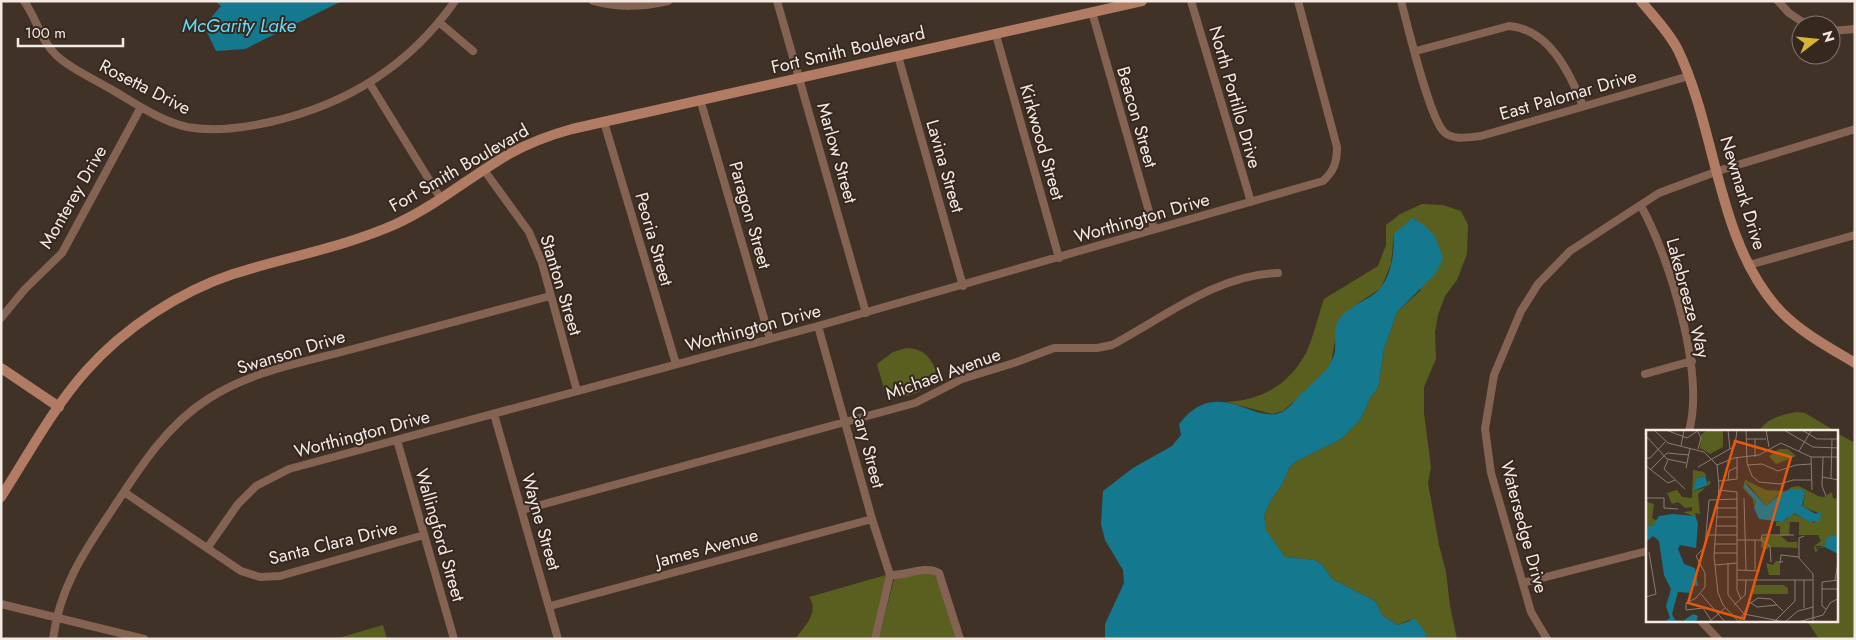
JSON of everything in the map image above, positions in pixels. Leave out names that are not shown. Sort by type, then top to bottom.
[{"type":"street","name":"Rosetta Drive","points":[[24,1],[54,53],[141,107],[186,127],[222,129],[256,125],[310,112],[370,84],[412,52],[440,23],[455,1]]},
{"type":"street","points":[[592,1],[620,7],[644,6],[668,1]]},
{"type":"street","name":"Marlow Street","points":[[777,1],[866,313]]},
{"type":"street","name":"Fort Smith Boulevard","points":[[1,496],[59,406],[86,371],[136,326],[188,294],[232,275],[357,238],[397,223],[441,199],[484,170],[542,138],[700,99],[996,35],[1142,1]]},
{"type":"street","name":"North Portillo Drive","points":[[1191,1],[1250,202]]},
{"type":"street","name":"Worthington Drive","points":[[208,547],[238,504],[256,486],[288,469],[866,313],[1323,181],[1331,174],[1337,160],[1337,147],[1298,1]]},
{"type":"street","points":[[1400,1],[1416,51],[1509,26],[1522,27],[1540,36],[1573,79],[1583,106]]},
{"type":"street","name":"Newmark Drive","points":[[1641,1],[1677,48],[1689,76],[1738,242],[1749,265],[1774,305],[1789,319],[1808,334],[1855,363]]},
{"type":"street","points":[[1778,1],[1792,15]]},
{"type":"street","name":"Beacon Street","points":[[1092,12],[1154,230]]},
{"type":"street","points":[[440,23],[473,51]]},
{"type":"street","points":[[1841,30],[1855,29]]},
{"type":"street","name":"Kirkwood Street","points":[[996,35],[1059,258]]},
{"type":"street","name":"East Palomar Drive","points":[[1416,51],[1434,115],[1445,133],[1454,137],[1481,136],[1689,76]]},
{"type":"street","name":"Lavina Street","points":[[898,56],[963,286]]},
{"type":"street","points":[[370,84],[441,199]]},
{"type":"street","name":"Paragon Street","points":[[700,99],[770,339]]},
{"type":"street","name":"Monterey Drive","points":[[1,318],[25,289],[62,253],[141,107]]},
{"type":"street","name":"Peoria Street","points":[[604,122],[676,364]]},
{"type":"street","name":"Watersedge Drive","points":[[1547,639],[1531,612],[1491,473],[1485,429],[1494,375],[1521,311],[1538,284],[1570,251],[1659,193],[1718,171],[1855,129]]},
{"type":"street","name":"Stanton Street","points":[[484,170],[529,232],[542,263],[577,391]]},
{"type":"street","name":"Lakebreeze Way","points":[[1641,206],[1664,256],[1692,361],[1694,415],[1689,430]]},
{"type":"street","points":[[1749,265],[1855,235]]},
{"type":"street","name":"Michael Avenue","points":[[522,510],[915,403],[962,380],[1014,364],[1054,348],[1097,348],[1112,345],[1222,286],[1266,274],[1278,274]]},
{"type":"street","name":"Swanson Drive","points":[[53,639],[56,617],[64,589],[75,565],[159,444],[180,422],[207,400],[259,374],[550,296]]},
{"type":"street","name":"Cary Street","points":[[818,326],[872,519],[890,575]]},
{"type":"street","points":[[1645,374],[1692,361]]},
{"type":"street","points":[[1,368],[59,406]]},
{"type":"street","name":"Wayne Street","points":[[494,414],[558,639]]},
{"type":"street","name":"Wallingford Street","points":[[397,440],[454,639]]},
{"type":"street","name":"Santa Clara Drive","points":[[124,492],[208,547],[241,572],[260,576],[280,576],[424,535]]},
{"type":"street","name":"James Avenue","points":[[550,606],[872,519]]},
{"type":"street","points":[[1523,584],[1646,551]]},
{"type":"street","points":[[875,639],[890,575],[902,576],[926,570],[939,573],[960,639]]},
{"type":"street","points":[[1,604],[144,639]]},
{"type":"street","points":[[1702,622],[1718,639]]},
{"type":"green space","points":[[1422,204],[1443,205],[1461,211],[1468,225],[1467,254],[1457,280],[1445,296],[1438,315],[1435,332],[1436,359],[1424,387],[1424,413],[1431,467],[1428,483],[1457,639],[1426,639],[1409,620],[1398,625],[1383,616],[1375,601],[1332,579],[1323,566],[1315,560],[1285,557],[1266,531],[1264,516],[1271,500],[1283,483],[1289,468],[1295,462],[1341,439],[1361,419],[1370,398],[1378,388],[1384,349],[1397,312],[1421,290],[1394,234],[1391,264],[1381,288],[1357,304],[1338,322],[1331,364],[1319,379],[1283,411],[1272,414],[1226,402],[1239,401],[1263,394],[1284,381],[1293,372],[1307,351],[1324,299],[1378,266],[1386,245],[1386,225],[1400,214]]},
{"type":"green space","points":[[906,348],[921,351],[931,360],[936,370],[928,384],[918,392],[912,395],[889,398],[884,389],[877,364],[893,352]]},
{"type":"green space","points":[[1796,412],[1805,413],[1833,430],[1760,430],[1766,423],[1780,416]]},
{"type":"green space","points":[[1838,434],[1855,443],[1855,639],[1819,639],[1808,622],[1838,622]]},
{"type":"green space","points":[[932,573],[938,579],[956,639],[879,639],[894,579]]},
{"type":"green space","points":[[886,575],[871,639],[795,639],[812,614],[813,608],[809,597]]},
{"type":"green space","points":[[383,625],[387,639],[335,639]]},
{"type":"water","name":"McGarity Lake","points":[[215,1],[342,1],[245,49],[216,51],[204,26],[221,6]]},
{"type":"water","points":[[1412,218],[1425,226],[1433,234],[1443,259],[1436,273],[1397,312],[1384,349],[1378,388],[1370,398],[1361,419],[1341,439],[1295,462],[1289,468],[1283,483],[1271,500],[1264,516],[1266,530],[1285,557],[1315,560],[1323,566],[1332,579],[1375,601],[1383,616],[1398,625],[1415,619],[1425,632],[1426,639],[1105,639],[1105,624],[1124,583],[1123,570],[1105,540],[1101,524],[1103,491],[1133,468],[1172,446],[1181,435],[1179,424],[1194,409],[1208,403],[1222,402],[1261,413],[1273,414],[1288,408],[1330,364],[1335,351],[1336,328],[1341,317],[1376,293],[1382,286],[1390,270],[1394,234]]}]
